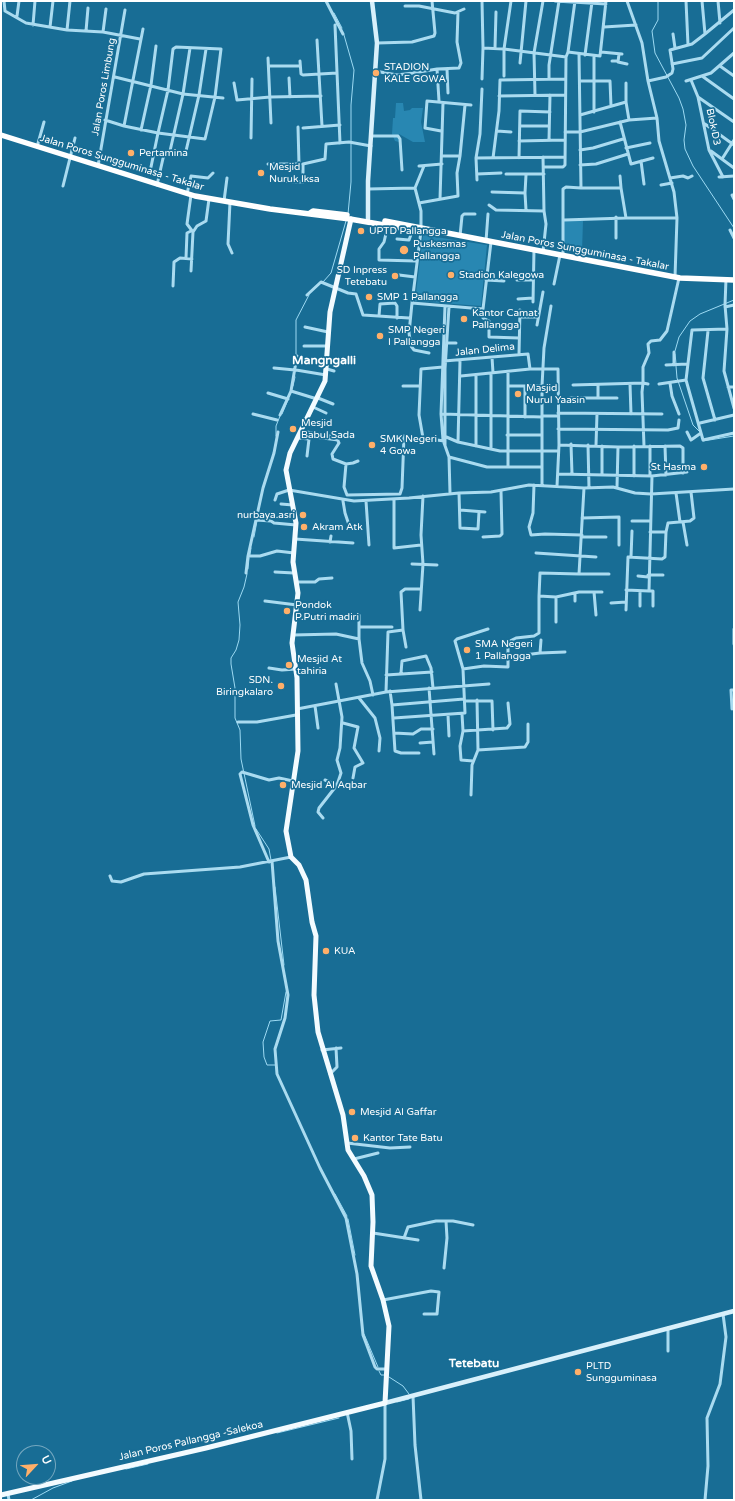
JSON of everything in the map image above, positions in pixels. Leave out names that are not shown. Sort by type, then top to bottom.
[{"type":"highway","name":"Jalan Poros Sungguminasa - Takalar","points":[[1,135],[189,195],[209,199],[270,209],[310,213],[312,215],[368,219],[421,229],[430,233],[433,231],[677,277],[734,280]]},
{"type":"highway","name":"Jalan Poros Sungguminasa - Takalar","points":[[348,217],[388,225],[421,229]]},
{"type":"main road","points":[[368,219],[368,189],[376,44],[372,1]]},
{"type":"main road","points":[[348,217],[336,288],[330,312],[326,375],[302,434],[286,465],[296,525],[294,573],[297,605],[292,643],[296,669],[298,751],[286,824],[286,837],[291,857],[304,874],[316,936],[315,1000],[318,1032],[322,1050],[343,1115],[347,1136],[346,1143],[364,1176],[372,1195],[373,1233],[371,1266],[383,1300],[389,1326],[385,1403],[734,1311]]},
{"type":"main road","name":"Jalan Poros Pallangga -Salekoa","points":[[1,1495],[206,1448],[385,1403]]},
{"type":"street","points":[[4,1],[2,8],[10,14],[17,16],[23,22],[67,30],[103,32],[140,39]]},
{"type":"street","points":[[17,16],[19,1]]},
{"type":"street","points":[[33,24],[35,1]]},
{"type":"street","points":[[50,26],[53,1]]},
{"type":"street","points":[[67,30],[70,1]]},
{"type":"street","points":[[326,1],[344,34]]},
{"type":"street","points":[[376,44],[412,42],[434,36],[432,1]]},
{"type":"street","points":[[482,1],[482,79]]},
{"type":"street","points":[[504,76],[504,48],[511,1]]},
{"type":"street","points":[[520,63],[526,1]]},
{"type":"street","points":[[535,95],[534,53],[543,1]]},
{"type":"street","points":[[555,1],[606,2],[600,57],[568,52]]},
{"type":"street","points":[[549,79],[550,55],[559,1]]},
{"type":"street","points":[[544,167],[564,166],[566,57],[575,1]]},
{"type":"street","points":[[626,1],[642,43],[648,81],[657,118],[659,141],[672,183],[677,218],[677,277],[667,331],[660,340],[651,341],[648,344],[649,354],[643,367],[645,430],[644,446]]},
{"type":"street","points":[[686,1],[688,45]]},
{"type":"street","points":[[702,1],[705,34]]},
{"type":"street","points":[[719,1],[720,23]]},
{"type":"street","points":[[584,54],[592,2]]},
{"type":"street","points":[[405,6],[458,12],[464,9]]},
{"type":"street","points":[[86,31],[88,8]]},
{"type":"street","points":[[103,32],[106,9]]},
{"type":"street","name":"Jalan Poros Limbung","points":[[98,166],[105,120],[115,77],[125,10]]},
{"type":"street","points":[[648,81],[666,77],[671,74],[673,70],[669,50],[688,45],[720,23],[734,10]]},
{"type":"street","points":[[375,71],[397,74],[414,74],[436,69],[457,69],[460,66],[457,42],[458,12]]},
{"type":"street","points":[[495,48],[496,12]]},
{"type":"street","points":[[335,25],[340,143]]},
{"type":"street","points":[[604,27],[636,25]]},
{"type":"street","points":[[672,64],[702,58],[734,28]]},
{"type":"street","points":[[124,126],[143,29]]},
{"type":"street","points":[[673,34],[675,48]]},
{"type":"street","points":[[317,40],[322,126]]},
{"type":"street","points":[[141,130],[151,85],[156,46]]},
{"type":"street","points":[[105,120],[124,126],[141,130],[158,133],[173,136],[206,138],[215,97],[222,49],[176,47],[173,49],[168,90],[158,133],[150,167]]},
{"type":"street","points":[[170,151],[183,94],[190,48]]},
{"type":"street","points":[[483,48],[504,48],[520,52],[566,57]]},
{"type":"street","points":[[186,151],[199,95],[206,49]]},
{"type":"street","points":[[601,52],[620,54],[618,61]]},
{"type":"street","points":[[686,81],[702,76],[720,66],[734,53]]},
{"type":"street","points":[[579,54],[581,188]]},
{"type":"street","points":[[594,56],[594,112]]},
{"type":"street","points":[[268,58],[271,123]]},
{"type":"street","points":[[300,61],[301,75],[337,73]]},
{"type":"street","points":[[612,61],[627,64]]},
{"type":"street","points":[[269,66],[300,66]]},
{"type":"street","points":[[720,66],[734,76]]},
{"type":"street","points":[[436,69],[439,101]]},
{"type":"street","points":[[447,69],[448,93]]},
{"type":"street","points":[[702,76],[734,99]]},
{"type":"street","points":[[115,77],[183,94],[223,98]]},
{"type":"street","points":[[289,78],[290,97]]},
{"type":"street","points":[[251,138],[252,79]]},
{"type":"street","points":[[493,158],[497,131],[501,80],[565,80]]},
{"type":"street","points":[[580,81],[610,80],[611,106]]},
{"type":"street","name":"Blok D3","points":[[691,80],[698,97],[705,124],[709,150],[721,177],[734,176]]},
{"type":"street","points":[[234,83],[236,99],[321,96]]},
{"type":"street","points":[[626,83],[626,102],[629,120]]},
{"type":"street","points":[[477,180],[476,158],[480,134],[482,88]]},
{"type":"street","points":[[549,140],[550,95]]},
{"type":"street","points":[[499,96],[565,95]]},
{"type":"street","points":[[698,97],[734,122]]},
{"type":"street","points":[[441,131],[426,130],[424,127],[428,101],[471,105]]},
{"type":"street","points":[[440,199],[443,102]]},
{"type":"street","points":[[580,115],[626,102]]},
{"type":"street","points":[[420,203],[458,196],[458,173],[465,104]]},
{"type":"street","points":[[519,158],[520,111],[550,112]]},
{"type":"street","points":[[565,132],[580,132],[629,120],[657,118]]},
{"type":"street","points":[[37,147],[44,122]]},
{"type":"street","points":[[620,122],[630,164],[653,158]]},
{"type":"street","points":[[705,124],[733,144]]},
{"type":"street","points":[[302,128],[340,125]]},
{"type":"street","points":[[520,126],[549,126]]},
{"type":"street","points":[[298,127],[299,164]]},
{"type":"street","points":[[497,131],[511,132]]},
{"type":"street","points":[[372,136],[398,136],[400,139],[402,170]]},
{"type":"street","points":[[63,186],[75,138]]},
{"type":"street","points":[[580,150],[593,148],[623,139]]},
{"type":"street","points":[[519,141],[564,140]]},
{"type":"street","points":[[722,159],[733,144],[734,140]]},
{"type":"street","points":[[268,164],[304,164],[324,160],[326,156],[326,144],[350,142],[371,146]]},
{"type":"street","points":[[626,148],[650,143]]},
{"type":"street","points":[[709,150],[734,168]]},
{"type":"street","points":[[157,185],[164,154]]},
{"type":"street","points":[[580,165],[596,164],[628,154]]},
{"type":"street","points":[[442,156],[460,156]]},
{"type":"street","points":[[543,252],[546,224],[544,211],[544,157]]},
{"type":"street","points":[[476,158],[565,157]]},
{"type":"street","points":[[641,161],[644,184]]},
{"type":"street","points":[[275,181],[303,182],[304,164]]},
{"type":"street","points":[[419,166],[442,164]]},
{"type":"street","points":[[424,166],[415,188],[420,203],[422,219],[409,318],[409,332],[412,348],[429,353]]},
{"type":"street","points":[[191,271],[192,231],[187,224],[191,176],[208,178],[212,173]]},
{"type":"street","points":[[477,174],[501,173]]},
{"type":"street","points":[[506,174],[544,174]]},
{"type":"street","points":[[526,175],[526,210]]},
{"type":"street","points":[[620,176],[626,218]]},
{"type":"street","points":[[670,178],[682,176],[688,178],[692,176]]},
{"type":"street","points":[[227,178],[228,244],[232,253]]},
{"type":"street","points":[[661,185],[672,183]]},
{"type":"street","points":[[368,189],[415,188]]},
{"type":"street","points":[[554,284],[562,255],[564,188],[621,188]]},
{"type":"street","points":[[492,192],[525,193]]},
{"type":"street","points":[[732,195],[734,199]]},
{"type":"street","points":[[186,258],[187,233],[206,220],[209,199]]},
{"type":"street","points":[[489,206],[496,210],[544,211]]},
{"type":"street","points":[[460,236],[463,215],[475,214]]},
{"type":"street","points":[[488,214],[488,241],[483,318],[489,321],[489,337],[519,338]]},
{"type":"street","points":[[564,220],[616,217],[677,218]]},
{"type":"street","points":[[616,217],[616,238]]},
{"type":"street","points":[[388,225],[384,242],[379,249],[379,260],[416,261]]},
{"type":"street","points":[[397,239],[409,240],[413,229]]},
{"type":"street","points":[[730,230],[734,238]]},
{"type":"street","points":[[518,299],[533,300],[534,250]]},
{"type":"street","points":[[173,286],[174,263],[180,258],[192,259]]},
{"type":"street","points":[[399,276],[415,277]]},
{"type":"street","points":[[726,279],[725,306],[727,329],[724,371],[734,408]]},
{"type":"street","points":[[486,280],[504,281]]},
{"type":"street","points":[[517,280],[533,280]]},
{"type":"street","points":[[307,295],[316,285],[323,282],[356,294],[363,315],[409,318]]},
{"type":"street","points":[[536,325],[544,292]]},
{"type":"street","points":[[379,316],[379,305],[383,303],[395,303],[397,306],[397,318]]},
{"type":"street","points":[[412,303],[483,309]]},
{"type":"street","points":[[725,306],[734,305]]},
{"type":"street","points":[[542,486],[542,386],[551,306]]},
{"type":"street","points":[[445,362],[447,307]]},
{"type":"street","points":[[519,354],[520,310]]},
{"type":"street","points":[[520,317],[538,317]]},
{"type":"street","points":[[446,322],[447,342],[444,368],[442,415],[445,445],[449,457],[450,493]]},
{"type":"street","points":[[305,327],[328,332]]},
{"type":"street","points":[[727,329],[708,331],[692,330],[686,380],[700,423],[700,433],[704,440],[734,433]]},
{"type":"street","points":[[708,331],[703,375],[716,420]]},
{"type":"street","points":[[447,342],[456,343]]},
{"type":"street","points":[[304,346],[328,346]]},
{"type":"street","points":[[674,352],[675,365]]},
{"type":"street","name":"Jalan Delima","points":[[445,362],[528,354],[530,369]]},
{"type":"street","points":[[280,415],[292,391],[296,370],[296,356]]},
{"type":"street","points":[[491,449],[492,357]]},
{"type":"street","points":[[458,442],[460,361]]},
{"type":"street","points":[[666,365],[687,364]]},
{"type":"street","points":[[274,368],[326,375]]},
{"type":"street","points":[[444,368],[421,368],[419,386],[419,414],[423,438],[444,438],[508,452],[558,451]]},
{"type":"street","points":[[327,369],[334,371]]},
{"type":"street","points":[[460,376],[530,369],[558,369],[559,445],[557,486]]},
{"type":"street","points":[[508,372],[508,466]]},
{"type":"street","points":[[476,374],[476,446]]},
{"type":"street","points":[[659,384],[686,380]]},
{"type":"street","points":[[670,383],[672,396],[679,414]]},
{"type":"street","points":[[630,384],[631,414]]},
{"type":"street","points":[[573,385],[648,384]]},
{"type":"street","points":[[598,385],[598,398]]},
{"type":"street","points":[[403,386],[419,386]]},
{"type":"street","points":[[508,386],[542,386]]},
{"type":"street","points":[[525,386],[525,417]]},
{"type":"street","points":[[728,387],[734,387]]},
{"type":"street","points":[[292,391],[333,404]]},
{"type":"street","points":[[268,393],[288,399]]},
{"type":"street","points":[[570,398],[616,398]]},
{"type":"street","points":[[313,407],[326,413]]},
{"type":"street","points":[[253,414],[277,420]]},
{"type":"street","points":[[442,415],[525,417],[597,414],[662,414]]},
{"type":"street","points":[[596,446],[597,414]]},
{"type":"street","points":[[700,423],[734,415]]},
{"type":"street","points":[[558,429],[676,429],[679,420]]},
{"type":"street","points":[[246,573],[278,432]]},
{"type":"street","points":[[688,432],[691,440],[700,433]]},
{"type":"street","points":[[302,434],[336,439],[338,445],[332,457],[335,460],[346,464],[353,464],[358,461]]},
{"type":"street","points":[[302,434],[309,439],[307,456]]},
{"type":"street","points":[[507,435],[542,435]]},
{"type":"street","points":[[346,464],[344,487],[347,495],[400,494],[402,488],[404,436]]},
{"type":"street","points":[[559,445],[571,444],[618,447],[682,446],[683,473]]},
{"type":"street","points":[[571,444],[572,474]]},
{"type":"street","points":[[588,445],[589,488]]},
{"type":"street","points":[[602,446],[602,474]]},
{"type":"street","points":[[634,446],[634,476]]},
{"type":"street","points":[[649,591],[649,521],[651,494],[650,446]]},
{"type":"street","points":[[664,446],[666,475]]},
{"type":"street","points":[[617,487],[618,447]]},
{"type":"street","points":[[449,457],[487,467],[508,466],[542,468]]},
{"type":"street","points":[[558,474],[651,476],[687,472]]},
{"type":"street","points":[[275,500],[278,493],[289,490],[343,501],[366,501],[450,493],[501,491],[524,485],[584,488],[617,487],[635,493],[651,494],[734,489]]},
{"type":"street","points":[[534,485],[533,514],[529,527],[530,535],[606,537]]},
{"type":"street","points":[[579,574],[584,488]]},
{"type":"street","points":[[483,537],[500,536],[502,534],[501,491]]},
{"type":"street","points":[[631,556],[662,560],[665,557],[666,532],[668,523],[693,520],[695,517],[691,492]]},
{"type":"street","points":[[459,493],[461,529],[478,529],[479,512]]},
{"type":"street","points":[[676,493],[687,545]]},
{"type":"street","points":[[420,610],[420,589],[423,564],[421,545],[423,496]]},
{"type":"street","points":[[394,499],[394,548],[421,545]]},
{"type":"street","points":[[343,501],[344,513],[350,528]]},
{"type":"street","points":[[366,501],[369,545]]},
{"type":"street","points":[[281,504],[293,505]]},
{"type":"street","points":[[460,510],[485,512]]},
{"type":"street","points":[[582,518],[619,518],[619,545]]},
{"type":"street","points":[[257,520],[296,525]]},
{"type":"street","points":[[632,521],[649,521]]},
{"type":"street","points":[[626,610],[627,561],[631,556],[632,531]]},
{"type":"street","points":[[650,532],[666,532]]},
{"type":"street","points":[[330,542],[331,536]]},
{"type":"street","points":[[295,539],[353,543]]},
{"type":"street","points":[[250,556],[265,555],[277,551],[294,553]]},
{"type":"street","points":[[536,553],[596,557]]},
{"type":"street","points":[[412,564],[437,565]]},
{"type":"street","points":[[275,572],[294,573]]},
{"type":"street","points":[[463,669],[484,666],[506,668],[508,643],[516,638],[534,636],[540,633],[540,573],[610,574]]},
{"type":"street","points":[[638,576],[663,575]]},
{"type":"street","points":[[296,582],[315,582],[319,579],[332,578]]},
{"type":"street","points":[[406,647],[403,630],[401,592],[405,589],[420,589]]},
{"type":"street","points":[[626,590],[640,592],[653,591],[653,606]]},
{"type":"street","points":[[539,596],[556,597],[579,592],[602,592]]},
{"type":"street","points":[[594,592],[596,614]]},
{"type":"street","points":[[640,592],[640,606]]},
{"type":"street","points":[[575,594],[575,601]]},
{"type":"street","points":[[556,597],[556,622]]},
{"type":"street","points":[[265,601],[297,605]]},
{"type":"street","points":[[611,603],[626,602]]},
{"type":"street","points":[[358,614],[362,663],[370,681],[373,694]]},
{"type":"street","points":[[359,627],[392,627]]},
{"type":"street","points":[[394,718],[462,714],[466,712],[463,669],[454,644],[455,640],[488,629]]},
{"type":"street","points":[[734,629],[734,644]]},
{"type":"street","points":[[403,630],[388,632],[386,675],[394,718],[393,745],[396,752],[419,753]]},
{"type":"street","points":[[293,635],[336,634],[359,639]]},
{"type":"street","points":[[540,653],[541,640]]},
{"type":"street","points":[[508,657],[565,652]]},
{"type":"street","points":[[401,673],[402,661],[425,656],[432,672],[434,688]]},
{"type":"street","points":[[269,668],[282,670],[296,669]]},
{"type":"street","points":[[386,675],[432,672]]},
{"type":"street","points":[[323,818],[318,812],[319,808],[337,785],[341,774],[337,760],[343,723],[336,684]]},
{"type":"street","points":[[296,709],[388,692],[489,684]]},
{"type":"street","points":[[429,688],[434,754]]},
{"type":"street","points":[[732,709],[731,690],[734,690]]},
{"type":"street","points":[[359,698],[375,718],[380,738],[379,751]]},
{"type":"street","points":[[392,704],[465,700],[492,701],[493,730]]},
{"type":"street","points":[[471,795],[473,761],[478,750],[477,700]]},
{"type":"street","points":[[464,731],[493,730],[509,727],[508,703]]},
{"type":"street","points":[[315,706],[318,728]]},
{"type":"street","points":[[462,714],[464,731],[460,746],[461,760],[473,761]]},
{"type":"street","points":[[238,722],[257,722],[296,715]]},
{"type":"street","points":[[448,715],[449,736]]},
{"type":"street","points":[[343,723],[358,727],[354,748],[363,763],[355,766],[353,778]]},
{"type":"street","points":[[478,750],[525,747],[528,742],[528,724]]},
{"type":"street","points":[[394,733],[413,734],[421,729],[433,729]]},
{"type":"street","points":[[420,743],[433,742]]},
{"type":"street","points":[[293,781],[280,778],[269,780],[242,772],[240,774],[253,825],[270,861],[278,941],[288,995],[285,1018],[275,1049],[277,1074],[316,1162],[346,1218],[356,1274],[363,1335],[374,1367],[377,1369],[386,1369]]},
{"type":"street","points":[[325,780],[337,785]]},
{"type":"street","points":[[110,876],[112,881],[121,882],[149,874],[240,867],[291,857]]},
{"type":"street","points":[[330,1074],[337,1067],[336,1048]]},
{"type":"street","points":[[322,1050],[341,1048]]},
{"type":"street","points":[[346,1143],[390,1148],[410,1147]]},
{"type":"street","points":[[354,1159],[378,1153]]},
{"type":"street","points":[[404,1238],[408,1227],[446,1221],[473,1225]]},
{"type":"street","points":[[444,1268],[447,1238],[446,1221]]},
{"type":"street","points":[[373,1233],[418,1240]]},
{"type":"street","points":[[383,1300],[431,1291],[439,1292],[437,1314],[424,1314]]},
{"type":"street","points":[[705,1500],[708,1466],[707,1418],[720,1384],[726,1337],[723,1314]]},
{"type":"street","points":[[668,1328],[668,1350]]},
{"type":"street","points":[[412,1396],[415,1445],[422,1500]]},
{"type":"street","points":[[378,1500],[385,1458],[385,1403]]},
{"type":"street","points":[[346,1412],[350,1431],[352,1459]]},
{"type":"street","points":[[8,1494],[9,1500]]},
{"type":"shaded area","points":[[396,103],[403,103],[404,111],[412,108],[423,108],[421,122],[425,142],[413,142],[399,134],[399,142],[395,141],[392,134]]},
{"type":"shaded area","points":[[564,220],[583,221],[582,251],[563,249]]},
{"type":"shaded area","name":"Stadion Kalegowa","points":[[423,235],[487,245],[481,306],[415,301]]},
{"type":"waterway","points":[[658,1],[658,20],[652,31],[655,53],[679,98],[683,109],[686,125],[684,140],[685,149],[693,166],[734,228]]},
{"type":"waterway","points":[[334,13],[342,28]]},
{"type":"waterway","points":[[344,35],[354,70],[351,105],[351,182],[348,214]]},
{"type":"waterway","points":[[323,282],[331,273],[346,221]]},
{"type":"waterway","points":[[296,354],[296,320],[309,295]]},
{"type":"waterway","points":[[675,351],[679,337],[690,321],[700,314],[734,300]]},
{"type":"waterway","points":[[675,354],[676,363]]},
{"type":"waterway","points":[[676,366],[677,378],[693,425],[699,431]]},
{"type":"waterway","points":[[293,386],[295,377]]},
{"type":"waterway","points":[[282,414],[288,400]]},
{"type":"waterway","points":[[276,436],[276,426],[280,416]]},
{"type":"waterway","points":[[703,441],[734,436]]},
{"type":"waterway","points":[[254,537],[257,521]]},
{"type":"waterway","points":[[250,555],[251,548]]},
{"type":"waterway","points":[[248,569],[249,558]]},
{"type":"waterway","points":[[247,574],[238,602],[240,625],[239,640],[236,650],[231,658],[231,664],[235,688],[235,718],[240,730],[241,759],[255,826]]},
{"type":"waterway","points":[[256,829],[269,849],[271,860]]},
{"type":"waterway","points":[[275,887],[284,965]]},
{"type":"waterway","points":[[275,1065],[267,1065],[264,1057],[263,1042],[270,1021],[281,1020],[286,992]]},
{"type":"waterway","points":[[335,1194],[347,1216]]},
{"type":"waterway","points":[[348,1219],[355,1255]]},
{"type":"waterway","points":[[364,1334],[378,1367]]},
{"type":"waterway","points":[[379,1371],[381,1375],[384,1375]]},
{"type":"waterway","points":[[389,1377],[403,1386],[409,1394]]},
{"type":"waterway","points":[[397,1402],[409,1399]]},
{"type":"waterway","points":[[277,1433],[339,1418]]},
{"type":"waterway","points":[[126,1469],[148,1464]]},
{"type":"waterway","points":[[31,1500],[53,1488],[72,1481]]},
{"type":"place","name":"STADION KALE GOWA","points":[[376,73]]},
{"type":"place","name":"Pertamina","points":[[131,153]]},
{"type":"place","name":"Mesjid Nuruk Iksa","points":[[261,173]]},
{"type":"place","name":"UPTD Pallangga","points":[[361,231]]},
{"type":"place","name":"Puskesmas Pallangga","points":[[404,250]]},
{"type":"place","name":"Stadion Kalegowa","points":[[451,275]]},
{"type":"place","name":"SD Inpress Tetebatu","points":[[395,276]]},
{"type":"place","name":"SMP 1 Pallangga","points":[[369,297]]},
{"type":"place","name":"Kantor Camat Pallangga","points":[[464,319]]},
{"type":"place","name":"SMP Negeri I Pallangga","points":[[380,336]]},
{"type":"place","name":"Masjid Nurul Yaasin","points":[[518,394]]},
{"type":"place","name":"Mesjid Babul Sada","points":[[293,429]]},
{"type":"place","name":"SMK Negeri 4 Gowa","points":[[372,445]]},
{"type":"place","name":"St Hasma","points":[[704,467]]},
{"type":"place","name":"nurbaya.asri","points":[[303,515]]},
{"type":"place","name":"Akram Atk","points":[[304,527]]},
{"type":"place","name":"Pondok P.Putri madiri","points":[[287,611]]},
{"type":"place","name":"SMA Negeri 1 Pallangga","points":[[467,650]]},
{"type":"place","name":"Mesjid At tahiria","points":[[289,665]]},
{"type":"place","name":"SDN. Biringkalaro","points":[[281,686]]},
{"type":"place","name":"Mesjid Al Aqbar","points":[[283,785]]},
{"type":"place","name":"KUA","points":[[326,951]]},
{"type":"place","name":"Mesjid Al Gaffar","points":[[352,1112]]},
{"type":"place","name":"Kantor Tate Batu","points":[[355,1138]]},
{"type":"place","name":"PLTD Sungguminasa","points":[[578,1372]]},
{"type":"district","name":"Mangngalli","points":[[324,361]]},
{"type":"district","name":"Tetebatu","points":[[474,1364]]}]
